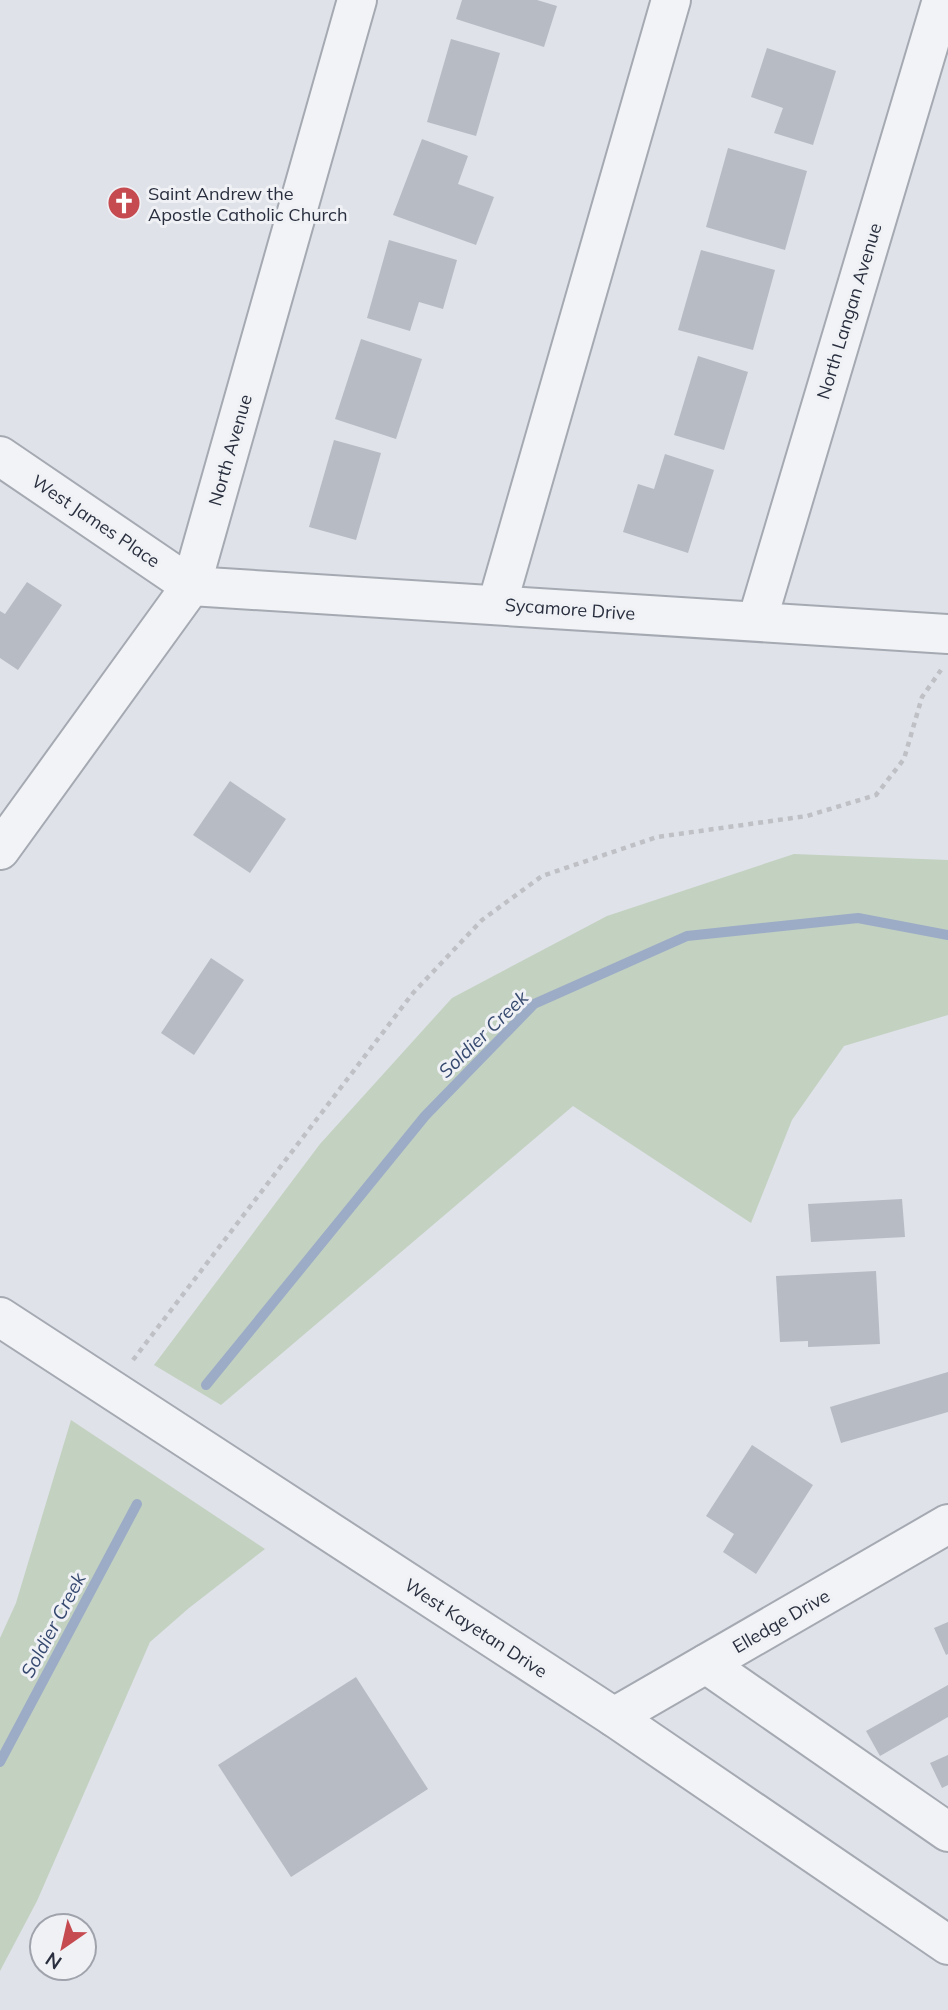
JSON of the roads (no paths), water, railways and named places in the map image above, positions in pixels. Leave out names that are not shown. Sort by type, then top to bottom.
[{"type":"street","name":"North Avenue","points":[[0,850],[191,586],[357,0]]},
{"type":"street","points":[[497,605],[671,0]]},
{"type":"street","name":"North Langan Avenue","points":[[757,621],[942,0]]},
{"type":"street","name":"West James Place","points":[[0,456],[191,586]]},
{"type":"street","name":"Sycamore Drive","points":[[191,586],[948,634]]},
{"type":"street","name":"West Kayetan Drive","points":[[0,1317],[614,1717],[948,1945]]},
{"type":"street","name":"Elledge Drive","points":[[614,1717],[948,1524]]},
{"type":"street","points":[[706,1664],[948,1832]]},
{"type":"waterway","name":"Soldier Creek","points":[[206,1385],[425,1116],[534,1004],[687,936],[858,918],[948,935]]},
{"type":"waterway","name":"Soldier Creek","points":[[0,1762],[137,1504]]},
{"type":"place","name":"Saint Andrew the Apostle Catholic Church","points":[[124,203]]}]
